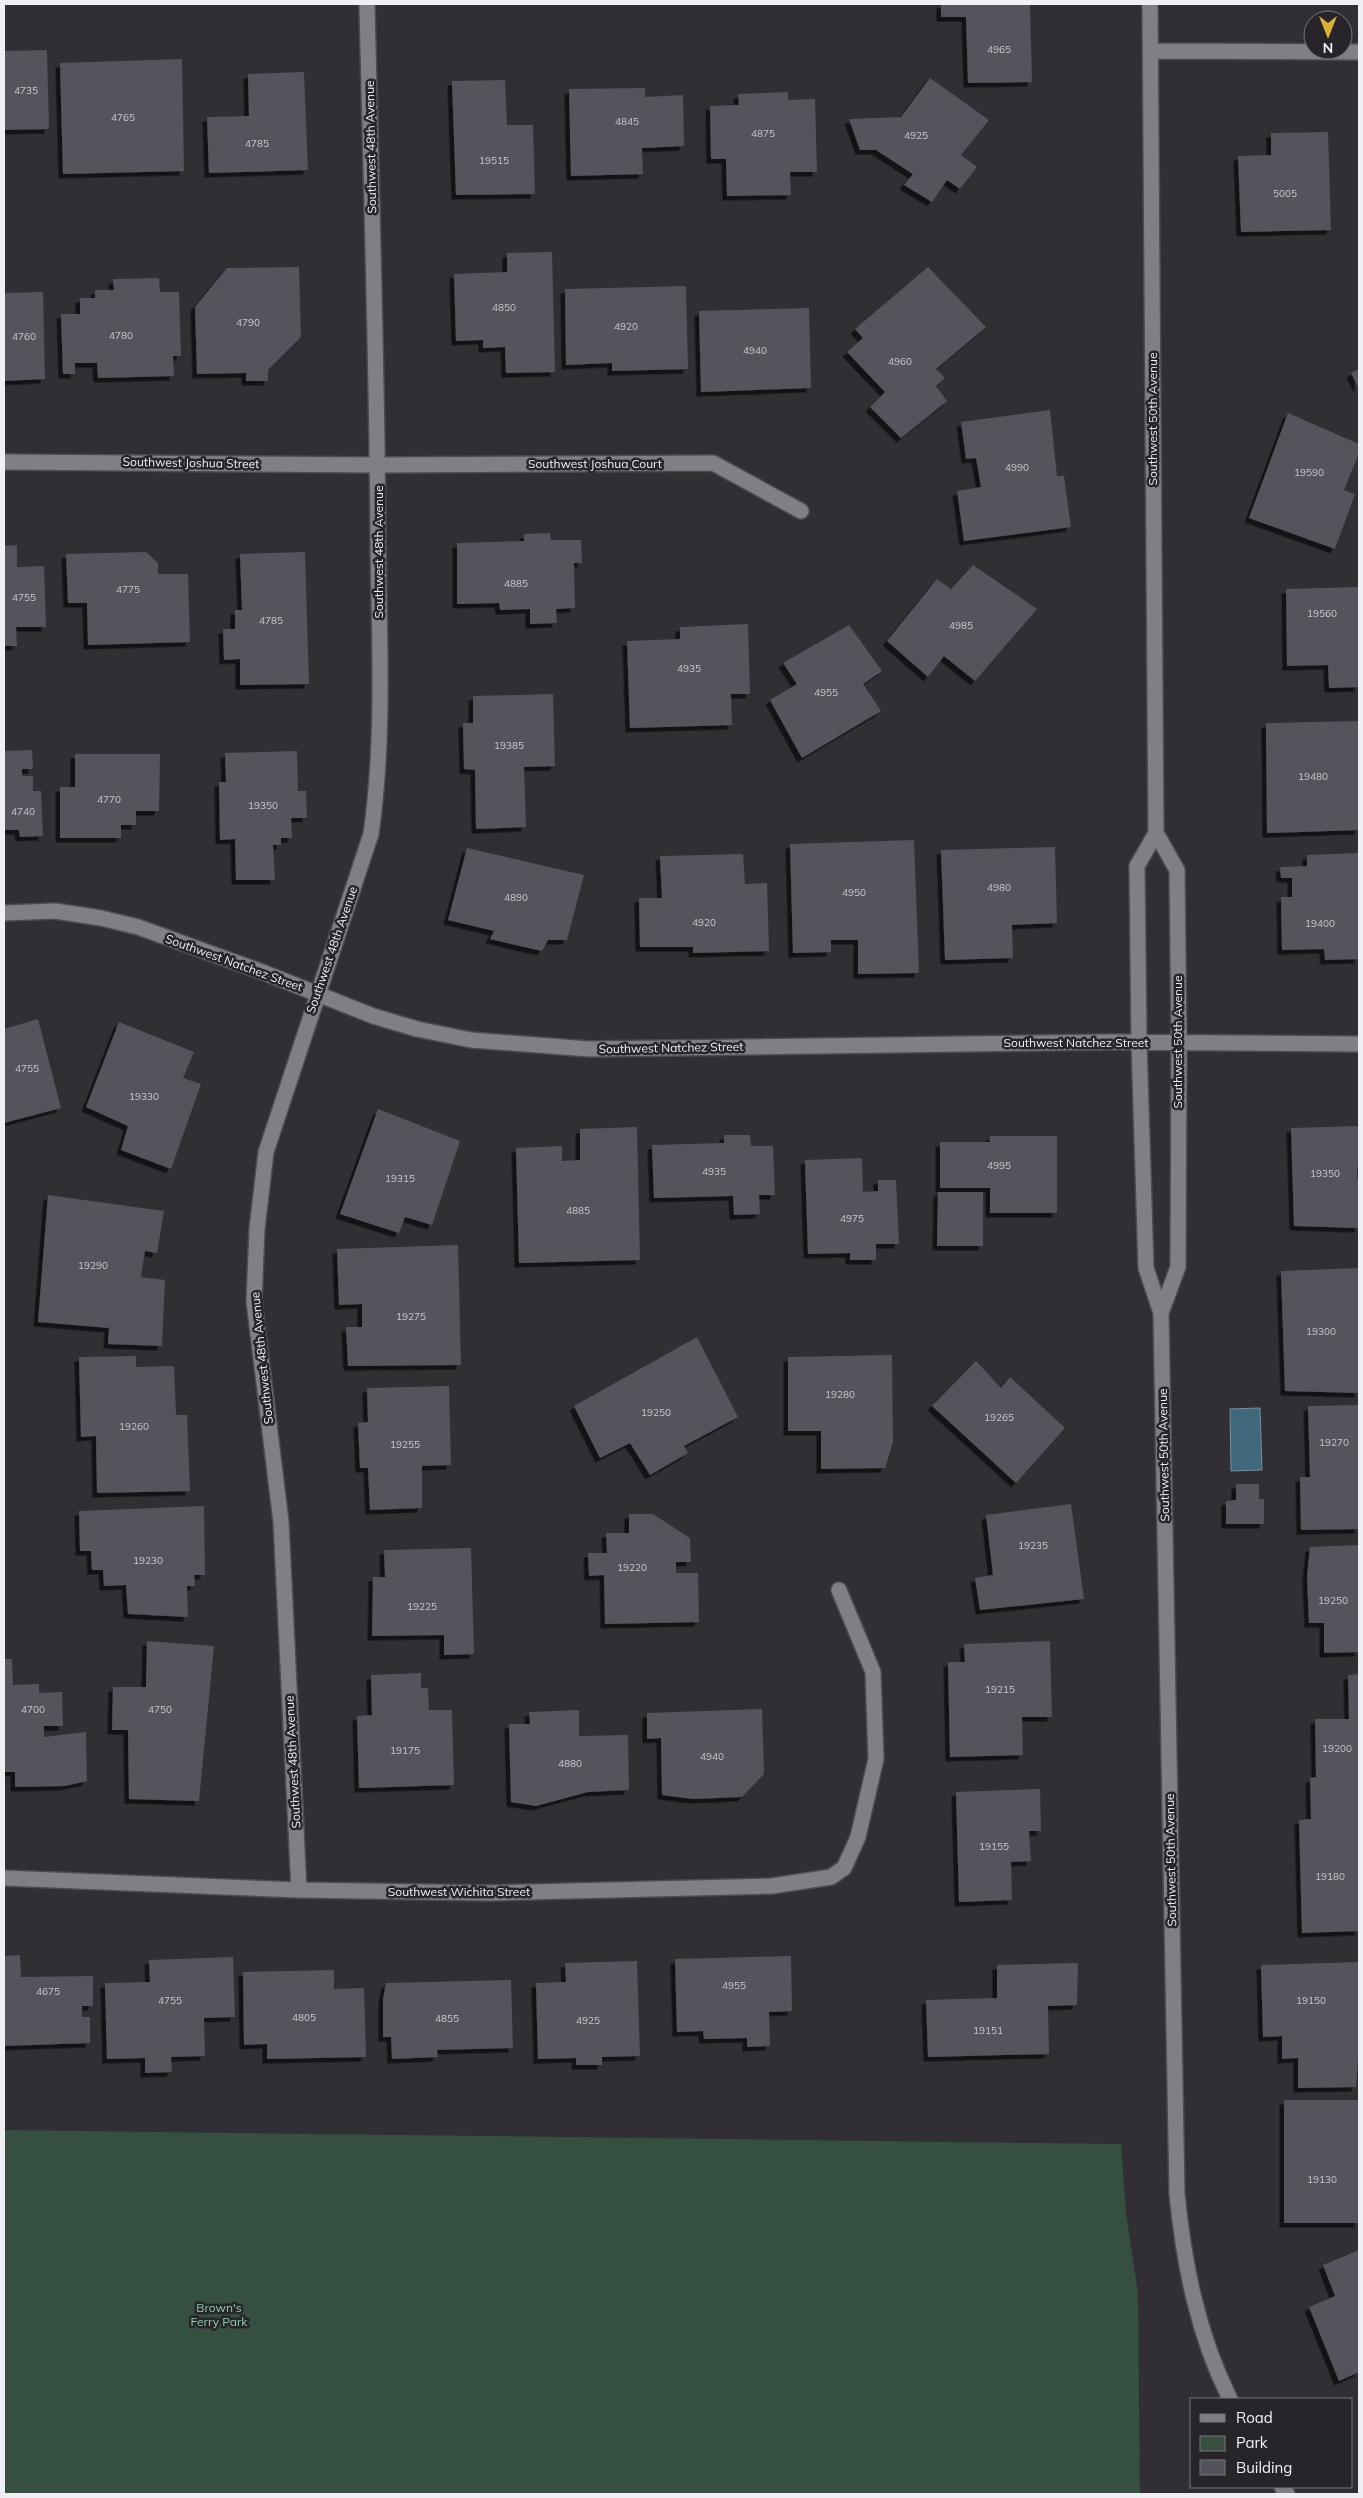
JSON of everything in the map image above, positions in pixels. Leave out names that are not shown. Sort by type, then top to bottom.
[{"type":"street","name":"Southwest 48th Avenue","points":[[299,1890],[281,1522],[254,1301],[257,1228],[266,1152],[371,834],[376,798],[380,744],[378,465],[367,4]]},
{"type":"street","name":"Southwest 50th Avenue","points":[[1150,4],[1156,834],[1176,870],[1179,1043],[1178,1267],[1161,1313]]},
{"type":"street","points":[[1150,51],[1359,52]]},
{"type":"street","name":"Southwest Joshua Street","points":[[4,462],[378,465]]},
{"type":"street","name":"Southwest Joshua Court","points":[[378,465],[712,463],[801,511]]},
{"type":"street","name":"Southwest 50th Avenue","points":[[1156,834],[1137,866],[1139,1042],[1146,1268],[1161,1313],[1177,2194],[1183,2250],[1192,2294],[1210,2353],[1230,2398]]},
{"type":"street","name":"Southwest Natchez Street","points":[[4,913],[55,911],[101,918],[138,927],[373,1016],[417,1029],[471,1040],[589,1049],[1139,1042],[1359,1044]]},
{"type":"street","name":"Southwest Wichita Street","points":[[4,1878],[299,1890],[492,1893],[772,1886],[831,1877],[844,1868],[858,1837],[876,1759],[873,1672],[839,1590]]},
{"type":"green space","name":"Brown's Ferry Park","points":[[4,2130],[1121,2144],[1126,2213],[1138,2293],[1140,2494],[4,2494]]},
{"type":"water","points":[[1260,1408],[1262,1470],[1231,1471],[1230,1409]]},
{"type":"building","points":[[941,4],[1030,4],[1032,82],[968,83],[966,17],[941,17]]},
{"type":"building","points":[[47,50],[49,129],[4,130],[4,51]]},
{"type":"building","points":[[182,59],[184,171],[63,174],[60,63]]},
{"type":"building","points":[[304,72],[308,170],[209,173],[207,117],[249,116],[248,74]]},
{"type":"building","points":[[930,78],[989,120],[961,155],[977,167],[960,189],[947,180],[932,202],[904,185],[913,174],[876,150],[860,150],[849,119],[901,117]]},
{"type":"building","points":[[505,80],[507,125],[533,125],[535,194],[456,195],[452,81]]},
{"type":"building","points":[[645,88],[645,97],[683,95],[684,146],[642,148],[643,174],[571,176],[569,89]]},
{"type":"building","points":[[788,92],[788,100],[815,99],[817,172],[790,172],[791,195],[727,196],[726,159],[711,159],[710,106],[739,105],[738,94]]},
{"type":"building","points":[[1328,132],[1331,230],[1241,232],[1238,156],[1271,155],[1271,133]]},
{"type":"building","points":[[552,252],[555,372],[506,373],[505,347],[483,348],[483,340],[456,341],[454,274],[507,272],[507,253]]},
{"type":"building","points":[[299,267],[301,337],[268,370],[268,381],[246,381],[246,373],[197,374],[195,307],[227,268]]},
{"type":"building","points":[[928,267],[986,327],[936,369],[945,378],[936,386],[947,401],[901,438],[870,407],[885,392],[847,352],[863,338],[855,329]]},
{"type":"building","points":[[159,278],[160,292],[179,292],[181,356],[173,356],[174,376],[98,378],[97,363],[75,363],[75,374],[63,374],[61,314],[80,314],[80,298],[95,298],[95,290],[114,290],[113,279]]},
{"type":"building","points":[[686,286],[688,369],[612,371],[612,363],[566,365],[565,289]]},
{"type":"building","points":[[43,292],[45,379],[4,381],[4,293]]},
{"type":"building","points":[[809,308],[811,388],[701,392],[699,311]]},
{"type":"building","points":[[1359,369],[1359,389],[1351,373]]},
{"type":"building","points":[[1050,410],[1057,476],[1064,476],[1071,527],[964,541],[957,491],[981,487],[976,458],[966,459],[961,422]]},
{"type":"building","points":[[1288,413],[1359,444],[1359,453],[1344,490],[1355,494],[1335,549],[1249,518]]},
{"type":"building","points":[[550,533],[551,540],[581,540],[582,563],[574,563],[575,608],[556,609],[557,623],[530,624],[530,609],[500,610],[499,603],[457,604],[457,543],[524,541],[524,534]]},
{"type":"building","points":[[17,545],[17,567],[44,566],[46,627],[16,627],[17,646],[4,646],[4,546]]},
{"type":"building","points":[[146,552],[158,563],[158,574],[188,574],[190,642],[88,645],[87,603],[68,603],[66,554]]},
{"type":"building","points":[[305,552],[309,684],[240,685],[240,659],[224,660],[223,629],[235,629],[235,610],[242,610],[240,554]]},
{"type":"building","points":[[973,565],[1037,609],[975,681],[944,656],[928,677],[887,641],[937,579],[951,589]]},
{"type":"building","points":[[1358,587],[1359,687],[1329,688],[1328,665],[1287,666],[1286,589]]},
{"type":"building","points":[[748,624],[750,694],[731,694],[732,725],[630,728],[627,641],[680,639],[680,627]]},
{"type":"building","points":[[849,625],[882,671],[863,684],[881,711],[802,758],[770,700],[797,684],[783,663]]},
{"type":"building","points":[[553,694],[555,766],[524,767],[526,827],[476,829],[475,770],[464,769],[463,723],[473,723],[473,696]]},
{"type":"building","points":[[1359,721],[1359,830],[1267,833],[1266,723]]},
{"type":"building","points":[[32,750],[33,769],[22,769],[22,776],[33,776],[33,791],[41,791],[43,836],[20,837],[19,830],[4,830],[4,751]]},
{"type":"building","points":[[297,751],[298,791],[306,791],[307,818],[291,818],[292,838],[281,838],[281,845],[273,845],[275,880],[236,880],[235,839],[220,840],[219,782],[226,782],[225,753]]},
{"type":"building","points":[[75,754],[160,754],[159,811],[136,811],[136,825],[121,825],[121,838],[60,838],[60,787],[75,787]]},
{"type":"building","points":[[914,840],[919,973],[858,974],[858,940],[831,940],[831,952],[793,953],[790,844]]},
{"type":"building","points":[[1055,847],[1057,923],[1012,925],[1013,958],[945,960],[941,850]]},
{"type":"building","points":[[467,848],[584,875],[567,940],[548,940],[542,951],[490,939],[494,931],[448,920]]},
{"type":"building","points":[[1359,853],[1359,959],[1325,960],[1324,949],[1282,950],[1281,897],[1292,897],[1292,878],[1281,878],[1280,867],[1307,866],[1307,855]]},
{"type":"building","points":[[743,854],[745,884],[767,883],[769,951],[693,953],[693,947],[640,947],[639,898],[662,898],[660,856]]},
{"type":"building","points":[[38,1019],[61,1108],[4,1123],[4,1029]]},
{"type":"building","points":[[119,1022],[194,1052],[183,1078],[201,1084],[171,1169],[121,1150],[128,1126],[86,1107]]},
{"type":"building","points":[[378,1109],[460,1141],[432,1225],[405,1217],[399,1233],[340,1214]]},
{"type":"building","points":[[1359,1126],[1359,1167],[1357,1167],[1357,1179],[1359,1179],[1359,1228],[1294,1226],[1291,1128]]},
{"type":"building","points":[[637,1127],[640,1260],[519,1263],[516,1148],[562,1146],[562,1161],[580,1160],[580,1129]]},
{"type":"building","points":[[724,1135],[750,1135],[751,1146],[773,1146],[775,1195],[759,1195],[760,1214],[734,1215],[733,1196],[654,1198],[652,1145],[724,1143]]},
{"type":"building","points":[[990,1136],[1057,1136],[1057,1213],[990,1213],[990,1188],[940,1188],[940,1142],[990,1142]]},
{"type":"building","points":[[862,1158],[863,1192],[878,1191],[878,1180],[896,1180],[899,1244],[876,1244],[876,1260],[850,1260],[850,1253],[808,1254],[805,1160]]},
{"type":"building","points":[[938,1192],[983,1192],[983,1246],[937,1246]]},
{"type":"building","points":[[48,1195],[164,1211],[157,1253],[145,1251],[141,1277],[165,1280],[162,1346],[108,1344],[109,1328],[38,1322]]},
{"type":"building","points":[[458,1245],[461,1365],[348,1366],[346,1327],[362,1327],[362,1304],[339,1305],[337,1249]]},
{"type":"building","points":[[1359,1268],[1359,1393],[1285,1391],[1281,1271]]},
{"type":"building","points":[[697,1337],[738,1417],[684,1446],[688,1453],[650,1475],[630,1443],[600,1458],[574,1406]]},
{"type":"building","points":[[892,1355],[893,1442],[885,1468],[821,1469],[821,1431],[788,1431],[788,1357]]},
{"type":"building","points":[[136,1356],[136,1367],[174,1366],[176,1415],[187,1415],[190,1491],[97,1493],[96,1436],[81,1437],[79,1357]]},
{"type":"building","points":[[976,1361],[1001,1388],[1010,1377],[1065,1428],[1016,1483],[932,1406]]},
{"type":"building","points":[[449,1386],[451,1465],[422,1466],[422,1508],[370,1510],[368,1468],[360,1468],[358,1423],[368,1422],[367,1388]]},
{"type":"building","points":[[1359,1405],[1359,1529],[1301,1530],[1300,1477],[1310,1477],[1308,1406]]},
{"type":"building","points":[[1236,1484],[1259,1484],[1259,1499],[1264,1499],[1264,1524],[1226,1524],[1226,1501],[1236,1500]]},
{"type":"building","points":[[1071,1504],[1084,1599],[980,1610],[975,1578],[993,1575],[986,1515]]},
{"type":"building","points":[[204,1506],[205,1575],[194,1575],[195,1586],[187,1586],[188,1617],[128,1614],[126,1585],[104,1586],[103,1570],[92,1570],[91,1551],[80,1551],[79,1511]]},
{"type":"building","points":[[629,1514],[653,1514],[690,1538],[691,1562],[676,1562],[676,1573],[698,1573],[699,1622],[605,1624],[604,1575],[589,1576],[588,1553],[607,1553],[606,1533],[629,1533]]},
{"type":"building","points":[[1359,1545],[1359,1652],[1324,1653],[1324,1623],[1309,1623],[1307,1577],[1310,1547]]},
{"type":"building","points":[[471,1548],[474,1654],[444,1655],[444,1635],[372,1636],[373,1577],[385,1577],[384,1550]]},
{"type":"building","points":[[147,1641],[214,1646],[199,1801],[129,1799],[128,1730],[112,1730],[113,1687],[146,1687]]},
{"type":"building","points":[[1050,1641],[1052,1717],[1022,1717],[1023,1755],[950,1757],[948,1662],[965,1662],[964,1644]]},
{"type":"building","points":[[4,1659],[12,1659],[13,1685],[39,1684],[39,1693],[62,1692],[63,1726],[44,1726],[44,1737],[86,1732],[87,1781],[65,1786],[15,1787],[15,1772],[4,1772]]},
{"type":"building","points":[[421,1673],[421,1688],[428,1688],[429,1710],[452,1710],[454,1785],[359,1788],[357,1716],[372,1715],[371,1675]]},
{"type":"building","points":[[1359,1674],[1359,1931],[1302,1933],[1299,1820],[1311,1819],[1310,1778],[1316,1777],[1315,1719],[1349,1719],[1348,1675]]},
{"type":"building","points":[[762,1709],[764,1774],[742,1797],[693,1799],[662,1795],[661,1738],[647,1739],[647,1713]]},
{"type":"building","points":[[579,1710],[579,1736],[628,1735],[629,1790],[588,1792],[536,1806],[511,1802],[509,1724],[530,1724],[529,1712]]},
{"type":"building","points":[[1040,1789],[1041,1831],[1029,1831],[1031,1861],[1011,1862],[1012,1900],[959,1902],[956,1792]]},
{"type":"building","points":[[20,1955],[21,1977],[93,1976],[93,2006],[82,2006],[82,2017],[90,2017],[90,2043],[4,2046],[4,1956]]},
{"type":"building","points":[[791,1956],[792,2011],[769,2012],[770,2046],[747,2047],[747,2038],[704,2039],[703,2031],[677,2032],[675,1959]]},
{"type":"building","points":[[233,1957],[235,2017],[204,2018],[205,2056],[171,2057],[172,2072],[145,2073],[145,2058],[107,2059],[105,1983],[150,1982],[149,1960]]},
{"type":"building","points":[[637,1961],[640,2056],[602,2057],[602,2065],[576,2065],[576,2058],[538,2059],[536,1983],[566,1982],[565,1963]]},
{"type":"building","points":[[1359,1962],[1359,2045],[1356,2087],[1298,2088],[1298,2058],[1282,2059],[1282,2036],[1263,2037],[1261,1965]]},
{"type":"building","points":[[1078,1963],[1077,2005],[1048,2006],[1049,2054],[928,2057],[926,2000],[997,1998],[997,1965]]},
{"type":"building","points":[[334,1970],[334,1989],[364,1988],[366,2057],[267,2059],[267,2044],[244,2045],[243,1972]]},
{"type":"building","points":[[511,1980],[513,2048],[437,2050],[438,2057],[392,2059],[391,2037],[383,2037],[383,1999],[386,1983]]},
{"type":"building","points":[[1284,2100],[1359,2100],[1359,2223],[1284,2223]]},
{"type":"building","points":[[1359,2250],[1359,2372],[1339,2381],[1309,2307],[1335,2296],[1323,2265]]}]
